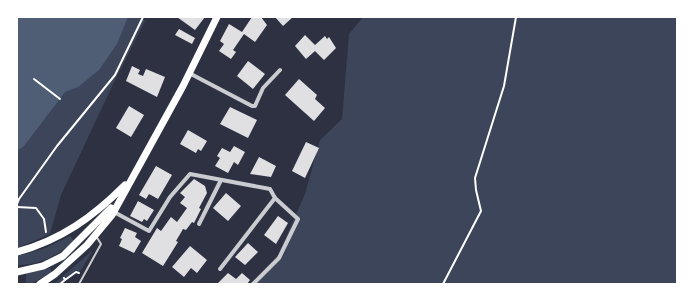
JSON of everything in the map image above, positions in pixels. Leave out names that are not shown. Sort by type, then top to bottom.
[{"type":"main road","points":[[40,284],[55,274],[95,235],[114,212],[189,73],[217,17]]},
{"type":"main road","points":[[17,252],[41,245],[76,228],[106,204],[131,180]]},
{"type":"main road","points":[[17,272],[43,266],[63,256],[108,212],[131,180]]},
{"type":"street","points":[[189,73],[252,106],[255,106],[263,88],[280,70]]},
{"type":"street","points":[[114,212],[149,231],[170,197],[190,174],[270,189],[275,198],[298,219],[280,258],[252,284]]},
{"type":"street","points":[[199,224],[220,180]]},
{"type":"street","points":[[220,269],[275,198]]},
{"type":"lane","points":[[80,284],[101,244],[95,235]]},
{"type":"path","points":[[46,232],[44,219],[36,208],[17,206],[19,199],[56,146],[115,75],[143,17]]},
{"type":"path","points":[[443,284],[481,211],[475,178],[504,86],[516,17]]},
{"type":"path","points":[[34,79],[60,99]]},
{"type":"path","points":[[60,284],[76,272],[85,274]]},
{"type":"path","points":[[63,275],[65,280]]},
{"type":"shaded area","points":[[17,17],[140,17],[145,21],[116,78],[61,195],[50,234],[17,248]]},
{"type":"shaded area","points":[[17,17],[128,17],[117,44],[99,70],[78,87],[65,92],[24,146],[17,151]]},
{"type":"shaded area","points":[[363,17],[677,17],[677,284],[254,284],[275,262],[305,194],[320,140],[342,119],[349,34]]},
{"type":"shaded area","points":[[70,236],[74,241],[48,259],[25,265],[17,265],[17,256],[43,249]]},
{"type":"shaded area","points":[[93,250],[79,272],[77,270],[58,284],[54,284]]},
{"type":"shaded area","points":[[50,268],[52,272],[31,284],[26,282],[26,273]]},
{"type":"building","points":[[177,17],[205,17],[195,30]]},
{"type":"building","points":[[252,17],[261,17],[267,25],[255,42],[244,34],[233,50],[236,52],[231,59],[219,51],[224,44],[220,41],[229,24],[242,32]]},
{"type":"building","points":[[275,17],[293,17],[283,26]]},
{"type":"building","points":[[179,29],[195,38],[192,44],[175,35]]},
{"type":"building","points":[[305,35],[315,45],[325,36],[327,39],[329,37],[336,48],[324,60],[315,51],[306,59],[295,46]]},
{"type":"building","points":[[248,61],[265,74],[253,89],[237,76]]},
{"type":"building","points":[[132,66],[140,70],[138,74],[143,76],[146,69],[165,77],[157,97],[126,81]]},
{"type":"building","points":[[299,79],[317,95],[315,99],[325,108],[314,121],[285,95]]},
{"type":"building","points":[[129,106],[144,115],[131,137],[116,128]]},
{"type":"building","points":[[230,107],[257,120],[248,138],[220,124]]},
{"type":"building","points":[[188,130],[207,141],[201,151],[198,149],[196,153],[180,144]]},
{"type":"building","points":[[306,142],[319,148],[305,178],[292,171]]},
{"type":"building","points":[[234,146],[245,152],[238,165],[234,162],[228,173],[215,166],[220,158],[217,156],[222,148],[230,152]]},
{"type":"building","points":[[259,157],[276,166],[271,177],[250,174]]},
{"type":"building","points":[[156,166],[172,175],[158,199],[149,194],[146,199],[139,195]]},
{"type":"building","points":[[194,179],[205,186],[207,193],[199,208],[201,209],[194,223],[192,222],[186,230],[183,229],[176,241],[178,242],[163,266],[142,253],[157,228],[161,231],[171,217],[177,222],[187,208],[180,203],[185,197],[180,193]]},
{"type":"building","points":[[226,193],[241,206],[228,221],[213,208]]},
{"type":"building","points":[[138,201],[154,210],[147,221],[144,219],[142,222],[130,216]]},
{"type":"building","points":[[278,216],[288,223],[276,244],[264,235]]},
{"type":"building","points":[[125,228],[137,233],[135,237],[141,241],[134,253],[119,246],[122,239],[120,238]]},
{"type":"building","points":[[248,243],[258,252],[245,265],[235,257]]},
{"type":"building","points":[[190,246],[207,260],[197,273],[191,268],[184,277],[172,267]]},
{"type":"building","points":[[228,273],[236,279],[242,273],[250,280],[247,284],[217,284]]}]
